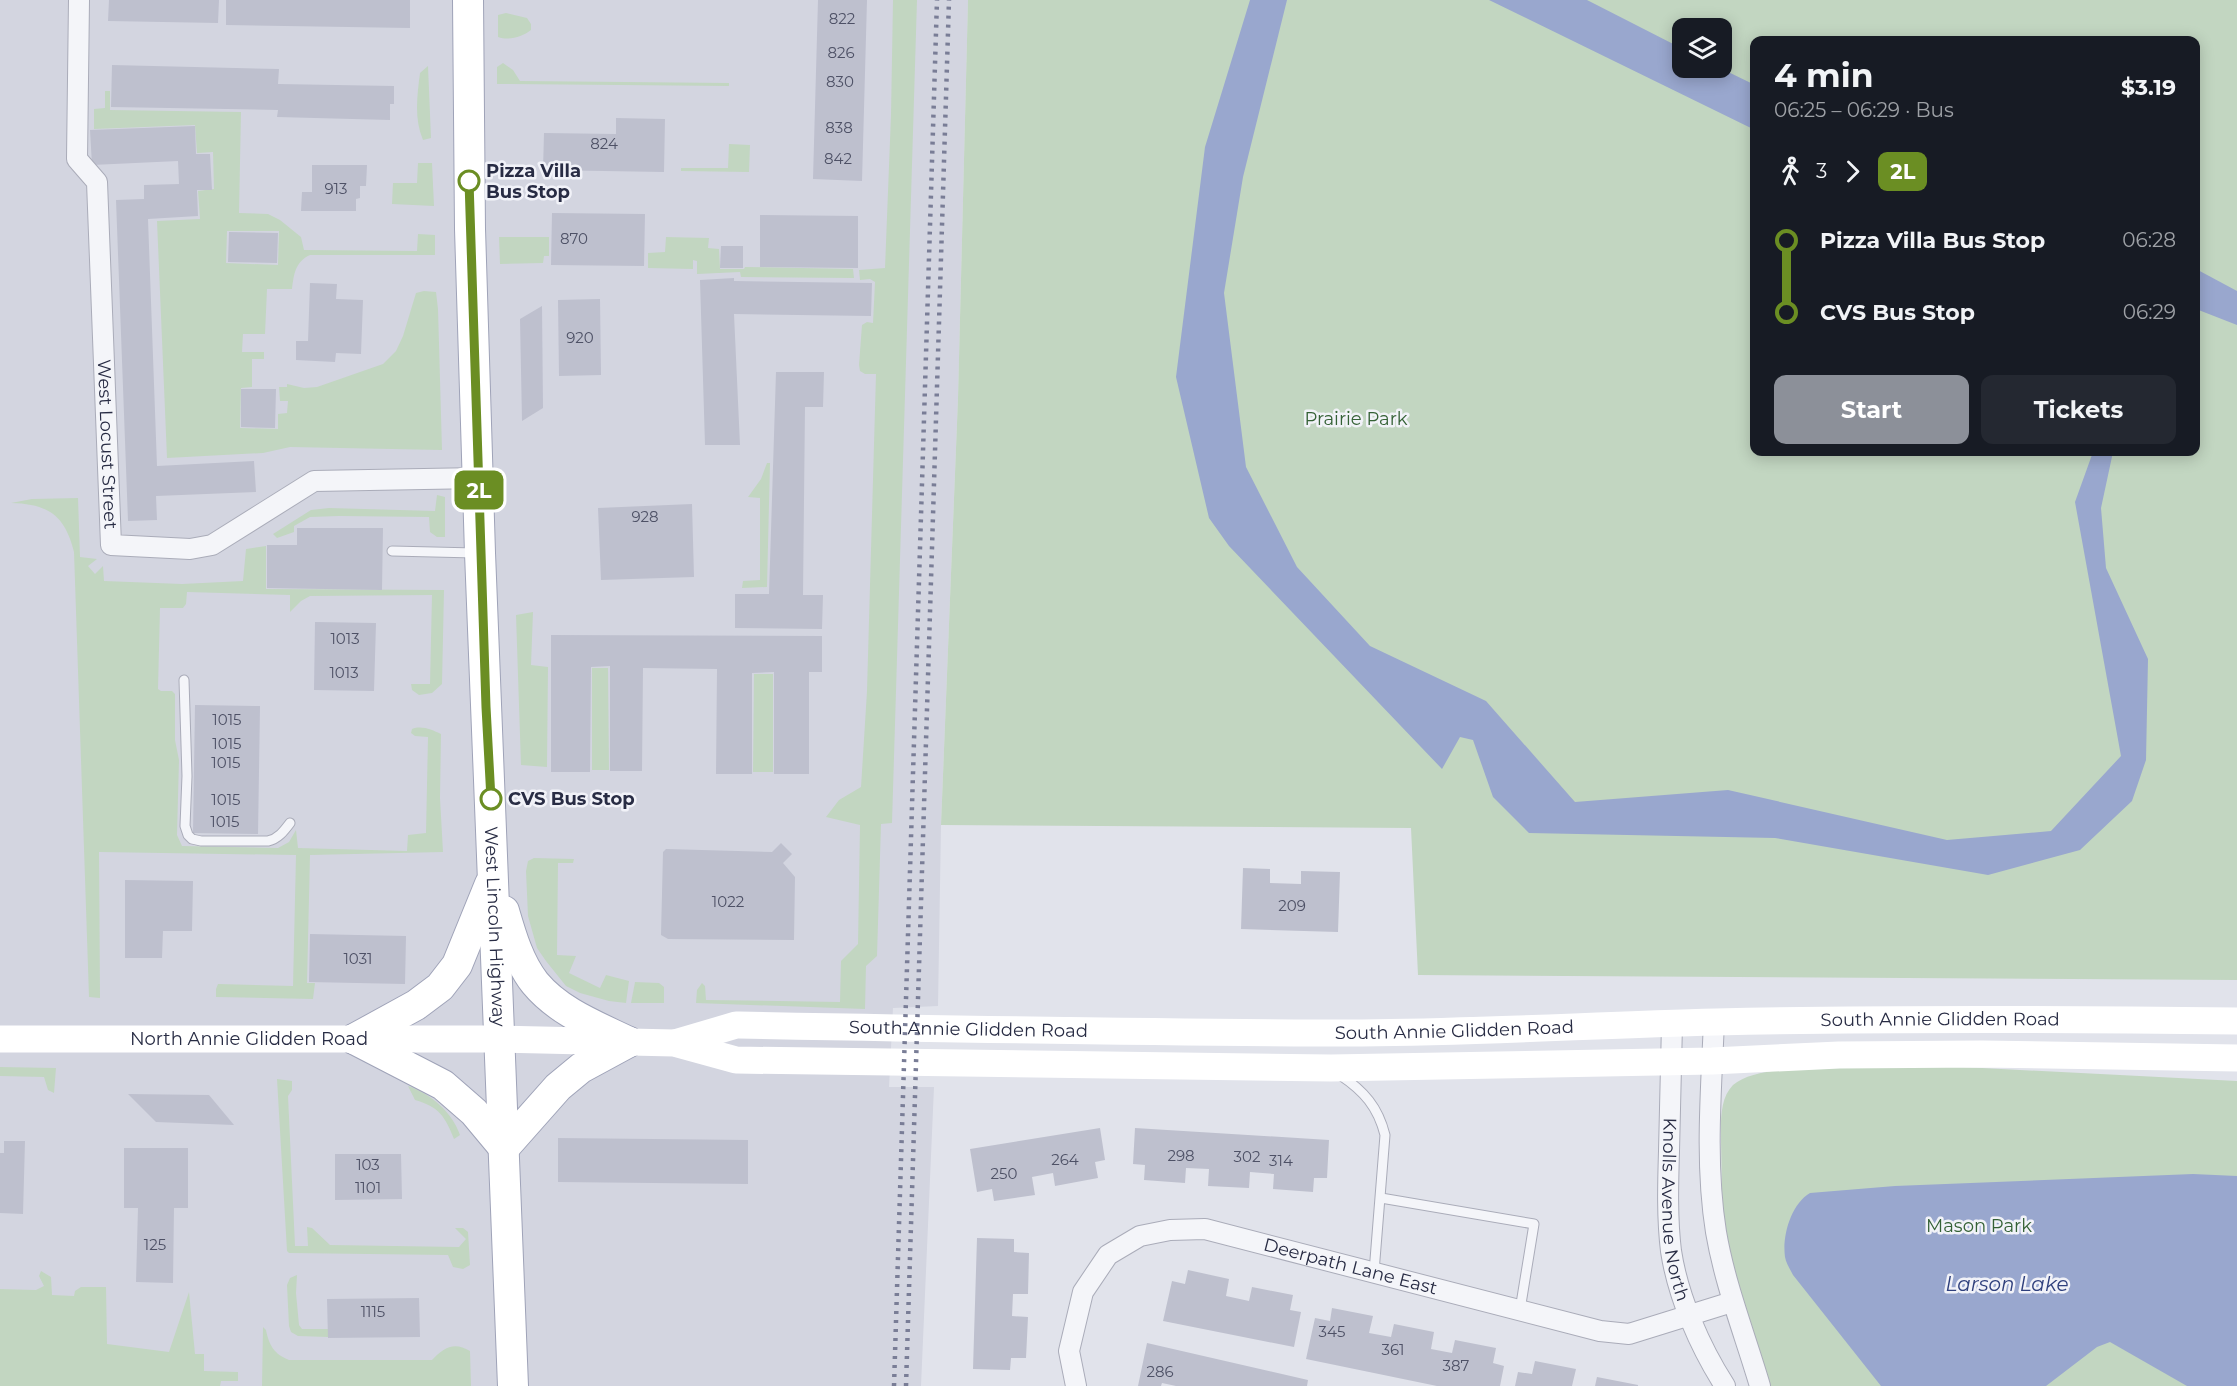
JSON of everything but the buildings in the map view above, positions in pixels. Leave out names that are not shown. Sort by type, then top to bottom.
[{"type":"main road","name":"West Lincoln Highway","points":[[468,0],[470,229],[480,553],[513,1386]]},
{"type":"main road","points":[[354,1039],[416,1005],[440,987],[457,965],[494,876]]},
{"type":"main road","points":[[494,876],[512,937],[528,974],[536,985],[568,1012],[629,1042]]},
{"type":"main road","name":"South Annie Glidden Road","points":[[674,1043],[736,1025],[1120,1032],[1365,1033],[1714,1022],[1983,1018],[2237,1021]]},
{"type":"main road","name":"North Annie Glidden Road","points":[[0,1039],[500,1039]]},
{"type":"main road","points":[[354,1039],[443,1085],[474,1112],[504,1148],[558,1087],[581,1068],[629,1042]]},
{"type":"main road","name":"South Annie Glidden Road","points":[[500,1039],[674,1043],[736,1060],[1331,1068],[1712,1061],[1839,1055],[1982,1054],[2237,1058]]},
{"type":"street","name":"West Locust Street","points":[[79,0],[77,159],[97,182],[111,545],[190,549],[212,545],[314,482],[478,478]]},
{"type":"street","name":"Knolls Avenue North","points":[[1714,1022],[1711,1192],[1716,1233],[1732,1302],[1760,1386]]},
{"type":"street","name":"Knolls Avenue North","points":[[1672,1024],[1669,1225],[1672,1252],[1678,1280],[1690,1315],[1725,1386]]},
{"type":"street","name":"Deerpath Lane East","points":[[1076,1386],[1069,1351],[1083,1292],[1108,1255],[1140,1236],[1170,1230],[1205,1229],[1600,1331],[1629,1334],[1732,1302]]},
{"type":"lane","points":[[392,551],[480,553]]},
{"type":"lane","points":[[184,680],[187,776],[185,826],[188,835],[192,839],[201,841],[268,842],[282,834],[290,823]]},
{"type":"lane","points":[[1331,1068],[1359,1088],[1382,1122],[1385,1135],[1374,1272]]},
{"type":"lane","points":[[1381,1198],[1534,1224],[1520,1310]]},
{"type":"shaded area","points":[[0,0],[968,0],[958,398],[941,825],[938,1006],[893,1008],[889,1087],[934,1087],[921,1386],[0,1386]]},
{"type":"green space","points":[[893,0],[917,0],[892,823],[881,824],[877,956],[866,966],[865,1009],[696,1003],[697,990],[702,983],[705,986],[706,1000],[840,1002],[841,961],[858,944],[860,825],[826,817],[839,800],[861,787],[867,691],[876,374],[865,374],[860,371],[859,365],[862,325],[867,322],[873,323],[875,282],[870,279],[860,280],[859,270],[885,268]]},
{"type":"green space","name":"Prairie Park","points":[[968,0],[2237,0],[2237,980],[1418,975],[1411,828],[941,825],[958,398]]},
{"type":"green space","points":[[506,13],[527,18],[531,24],[531,30],[515,38],[498,37],[498,15]]},
{"type":"green space","points":[[503,63],[513,70],[520,81],[729,83],[729,86],[497,84],[497,67]]},
{"type":"green space","points":[[428,66],[431,138],[423,140],[418,124],[417,99],[420,73]]},
{"type":"green space","points":[[105,91],[110,91],[110,110],[241,112],[239,213],[268,214],[280,220],[301,237],[304,250],[417,251],[418,234],[435,235],[435,255],[310,255],[298,265],[292,289],[267,289],[265,334],[243,334],[242,352],[264,352],[264,359],[252,359],[252,387],[241,388],[240,428],[278,429],[278,414],[287,413],[288,401],[280,401],[279,387],[287,387],[287,384],[304,388],[317,387],[383,364],[396,351],[403,336],[416,293],[436,292],[442,450],[290,447],[263,453],[167,458],[157,221],[200,219],[198,191],[214,189],[213,152],[197,153],[195,125],[94,129],[94,109],[105,108]],"holes":[[[227,231],[279,231],[278,265],[226,263]]]},
{"type":"green space","points":[[729,144],[750,145],[749,172],[681,171],[681,168],[728,168]]},
{"type":"green space","points":[[418,163],[432,163],[434,206],[392,204],[393,183],[417,183]]},
{"type":"green space","points":[[499,237],[549,237],[549,256],[544,256],[543,263],[500,264]]},
{"type":"green space","points":[[666,237],[709,238],[708,248],[719,249],[720,269],[744,269],[745,267],[853,269],[854,278],[741,277],[740,272],[697,274],[697,261],[693,260],[693,269],[648,268],[648,253],[665,252]]},
{"type":"green space","points":[[767,463],[770,463],[767,587],[742,588],[743,581],[760,580],[760,498],[748,497],[761,479]]},
{"type":"green space","points":[[437,495],[445,497],[445,537],[437,537],[430,532],[429,517],[310,517],[294,526],[294,532],[277,538],[273,534],[311,510],[329,508],[435,511]]},
{"type":"green space","points":[[78,498],[80,557],[97,559],[88,566],[95,574],[103,566],[104,581],[182,584],[243,581],[246,549],[266,546],[266,589],[444,590],[442,684],[432,693],[419,695],[412,690],[411,684],[430,684],[432,595],[310,596],[290,612],[290,595],[187,592],[186,604],[183,608],[160,608],[158,689],[172,691],[175,694],[175,740],[179,760],[177,835],[182,846],[278,848],[289,842],[296,830],[298,848],[407,851],[408,835],[426,833],[428,737],[415,736],[411,733],[412,729],[423,728],[441,734],[440,798],[443,852],[310,855],[307,983],[315,983],[313,999],[216,997],[218,984],[293,986],[296,855],[99,852],[100,998],[89,997],[74,552],[66,529],[53,514],[35,506],[11,503],[32,499]]},
{"type":"green space","points":[[533,612],[531,665],[548,667],[547,767],[521,765],[516,615]]},
{"type":"green space","points":[[592,668],[608,668],[609,770],[592,770]]},
{"type":"green space","points":[[754,674],[773,674],[773,772],[753,772]]},
{"type":"green space","points":[[534,858],[574,859],[573,863],[558,863],[557,955],[576,956],[569,973],[600,988],[606,975],[629,981],[626,1003],[580,993],[566,986],[537,948],[528,916],[526,871],[528,861]]},
{"type":"green space","points":[[635,982],[659,983],[664,987],[664,1003],[631,1003]]},
{"type":"green space","points":[[0,1067],[56,1068],[54,1093],[48,1090],[44,1077],[0,1076]]},
{"type":"green space","name":"Mason Park","points":[[1817,1067],[1963,1067],[2237,1081],[2237,1386],[1770,1386],[1734,1276],[1727,1245],[1722,1201],[1723,1104],[1733,1085],[1750,1076],[1773,1071]]},
{"type":"green space","points":[[277,1079],[292,1081],[292,1090],[288,1096],[295,1246],[308,1246],[307,1227],[312,1228],[330,1245],[459,1247],[466,1239],[455,1228],[463,1228],[468,1232],[470,1265],[463,1269],[453,1267],[448,1255],[289,1253],[287,1251]]},
{"type":"green space","points":[[408,1086],[417,1089],[440,1105],[452,1119],[460,1135],[454,1139],[436,1109],[415,1100]]},
{"type":"green space","points":[[41,1271],[51,1277],[52,1295],[74,1296],[75,1291],[81,1287],[106,1287],[107,1344],[169,1352],[189,1292],[195,1354],[204,1354],[204,1371],[238,1372],[238,1381],[221,1381],[220,1386],[0,1386],[0,1289],[36,1290],[44,1286],[39,1276]]},
{"type":"green space","points":[[297,1275],[299,1325],[302,1329],[328,1329],[328,1337],[298,1336],[291,1332],[287,1285],[290,1278]]},
{"type":"green space","points":[[263,1327],[273,1348],[289,1360],[432,1360],[445,1349],[459,1346],[470,1351],[471,1386],[262,1386]]},
{"type":"water","points":[[1250,0],[1287,0],[1243,177],[1224,293],[1246,467],[1297,567],[1370,646],[1486,701],[1575,802],[1728,790],[1947,840],[2051,831],[2121,756],[2075,502],[2092,456],[2112,456],[2101,508],[2106,568],[2148,659],[2146,760],[2132,801],[2080,850],[1988,875],[1775,838],[1529,833],[1493,797],[1473,740],[1460,737],[1442,769],[1229,546],[1209,518],[1176,377],[1205,147]]},
{"type":"water","points":[[1489,0],[1587,0],[1672,43],[1672,78],[1732,78],[1732,74],[1750,83],[1750,128]]},
{"type":"water","points":[[2200,271],[2237,291],[2237,325],[2200,311]]},
{"type":"water","name":"Larson Lake","points":[[2193,1174],[2237,1176],[2237,1386],[2187,1386],[2110,1342],[2097,1347],[2046,1386],[1881,1386],[1793,1275],[1785,1257],[1785,1240],[1789,1221],[1803,1198],[1810,1193],[1895,1186]]},
{"type":"railway","points":[[894,1386],[937,0]]},
{"type":"railway","points":[[906,1386],[949,0]]},
{"type":"bus line","name":"2L","points":[[469,181],[480,553],[491,799]]},
{"type":"place","name":"Pizza Villa Bus Stop","points":[[469,181]]},
{"type":"place","name":"CVS Bus Stop","points":[[491,799]]}]
